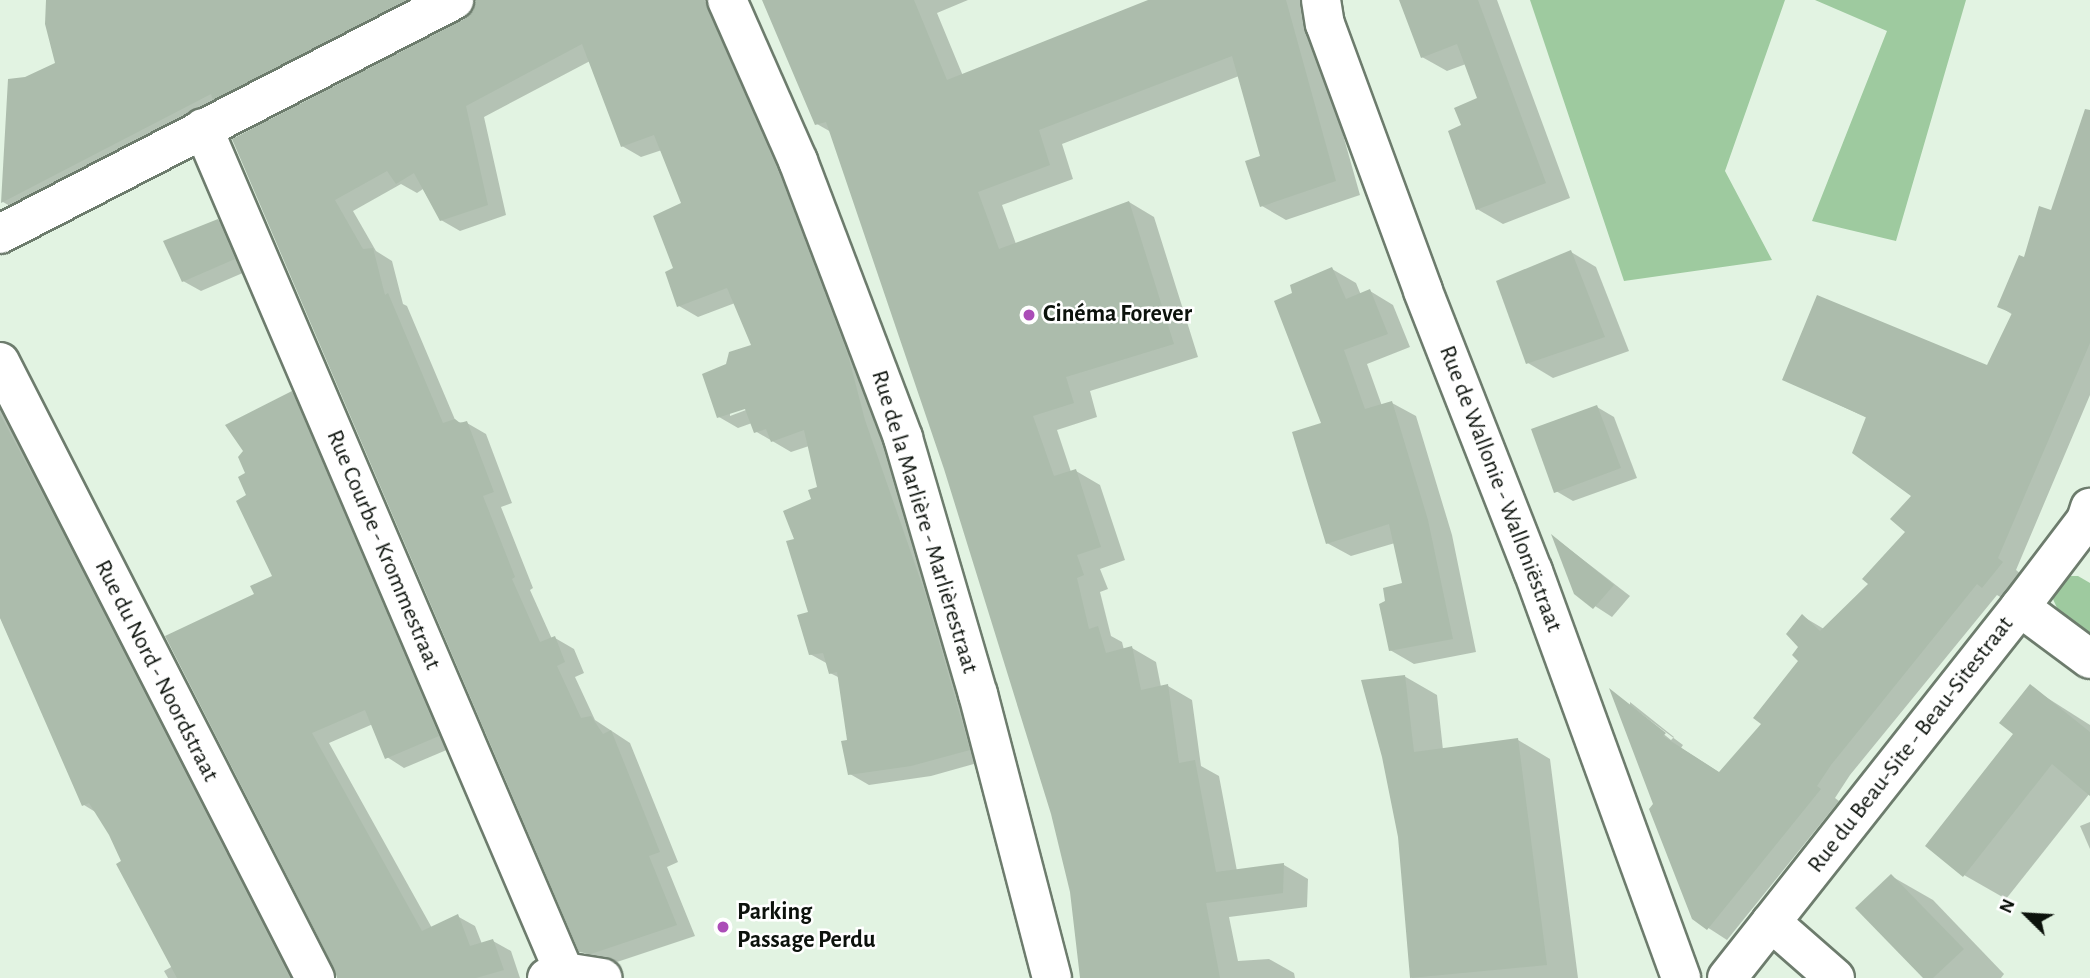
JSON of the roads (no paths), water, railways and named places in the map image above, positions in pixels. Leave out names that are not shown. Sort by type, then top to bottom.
[{"type":"street","points":[[0,234],[454,0]]},
{"type":"street","name":"Rue de la Marlière - Marlièrestraat","points":[[727,0],[797,161],[903,438],[978,694],[1052,978]]},
{"type":"street","name":"Rue de Wallonie - Walloniëstraat","points":[[1321,0],[1325,24],[1367,138],[1533,571],[1682,978]]},
{"type":"street","name":"Rue Courbe - Krommestraat","points":[[203,128],[555,975]]},
{"type":"street","name":"Rue du Nord - Noordstraat","points":[[0,362],[315,978]]},
{"type":"street","name":"Rue du Beau-Site - Beau-Sitestraat","points":[[1727,978],[2089,519]]},
{"type":"street","points":[[2021,607],[2090,659]]},
{"type":"street","points":[[1771,922],[1835,978]]},
{"type":"street","points":[[555,975],[603,978]]},
{"type":"place","name":"Cinéma Forever","points":[[1029,315]]},
{"type":"place","name":"Parking Passage Perdu","points":[[723,927]]}]
